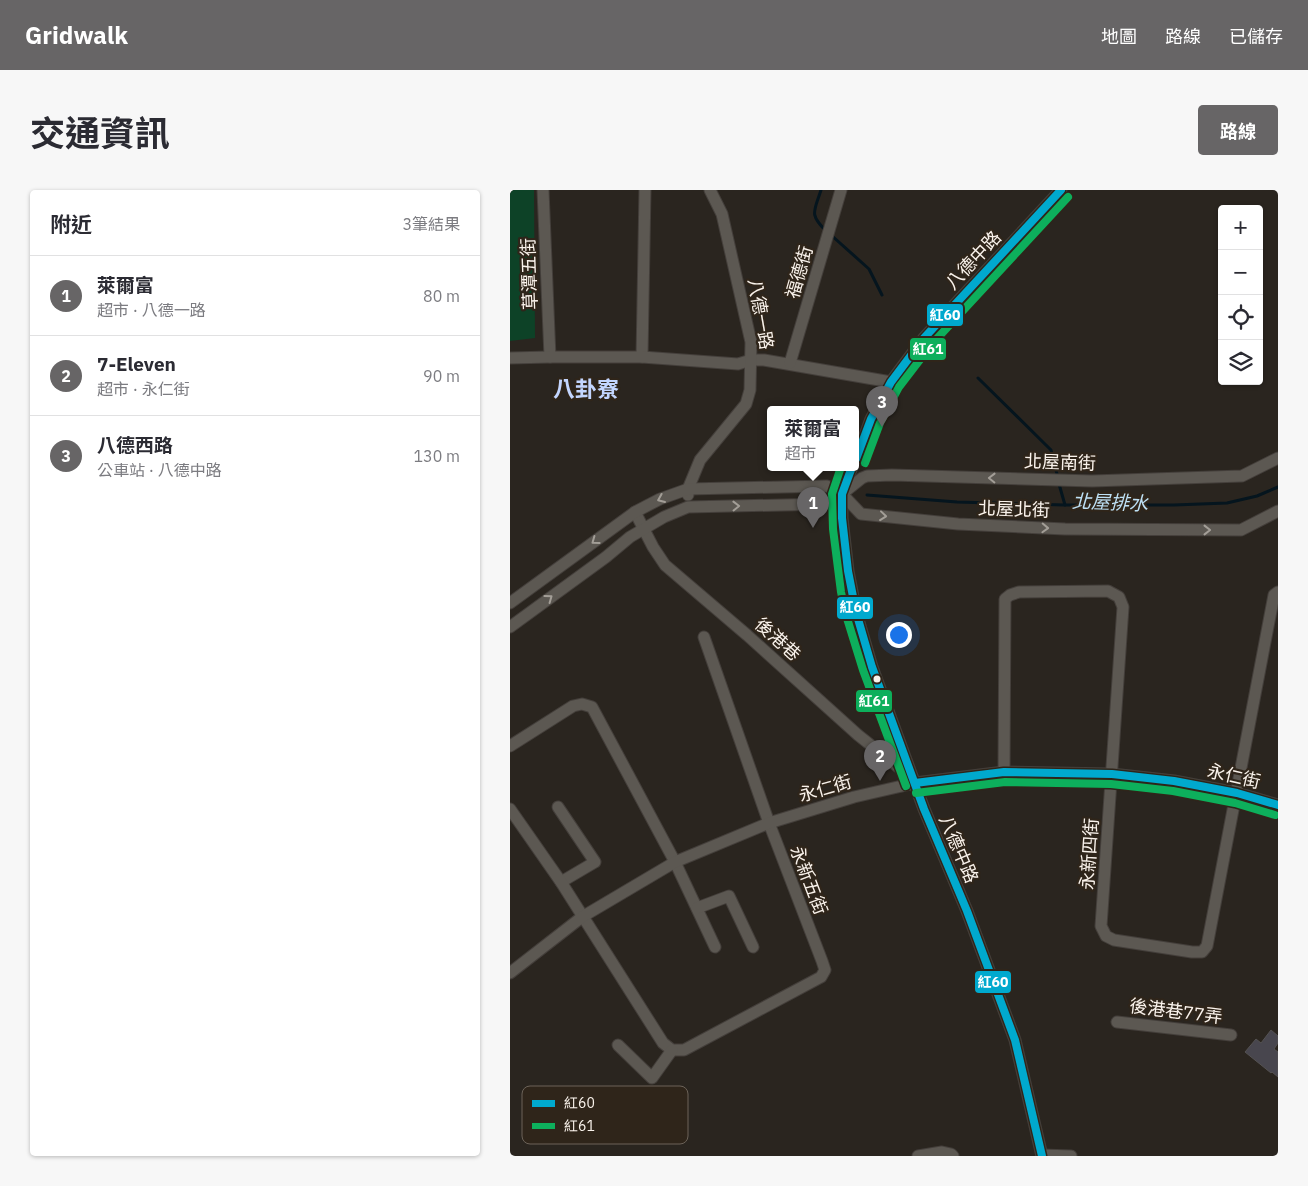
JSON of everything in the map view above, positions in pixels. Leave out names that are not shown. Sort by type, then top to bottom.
[{"type":"street","name":"草潭五街","points":[[543,190],[550,356]]},
{"type":"street","points":[[642,357],[646,190]]},
{"type":"street","name":"八德一路","points":[[688,506],[688,489],[700,460],[746,404],[750,390],[751,342],[722,214],[710,190]]},
{"type":"street","name":"福德街","points":[[790,363],[841,190]]},
{"type":"street","name":"八德中路","points":[[859,451],[871,419],[891,382],[924,338],[1061,190]]},
{"type":"street","points":[[510,358],[550,356],[642,357],[738,364],[751,360],[764,360],[891,382]]},
{"type":"street","name":"北屋南街","points":[[842,494],[867,476],[892,475],[1092,481],[1242,476],[1278,458]]},
{"type":"street","name":"八德中路","points":[[851,471],[842,494],[844,536],[851,590],[856,612],[872,667],[924,809],[967,912],[1015,1040],[1042,1155]]},
{"type":"street","points":[[510,603],[635,512],[660,499],[688,489],[827,486],[842,494],[828,504],[688,506],[643,528],[510,627]]},
{"type":"street","name":"北屋北街","points":[[842,494],[861,514],[958,524],[1065,528],[1241,530],[1278,511]]},
{"type":"street","name":"後港巷","points":[[635,512],[653,547],[665,565],[747,635],[858,735],[914,781]]},
{"type":"street","name":"永新四街","points":[[1004,772],[1005,599],[1010,595],[1020,592],[1108,591],[1119,597],[1123,607],[1101,926],[1106,936],[1114,940],[1202,952],[1207,946],[1274,595],[1278,592]]},
{"type":"street","name":"永新五街","points":[[672,1050],[684,1050],[692,1046],[821,977],[825,970],[769,823],[704,637]]},
{"type":"street","points":[[510,746],[573,706],[582,704],[592,707],[675,862],[715,947]]},
{"type":"street","name":"永仁街","points":[[510,973],[582,917],[675,862],[769,823],[914,781],[1004,772],[1112,774],[1174,781],[1236,793],[1278,805]]},
{"type":"street","points":[[558,807],[595,862],[560,882]]},
{"type":"street","points":[[510,809],[560,882],[664,1043],[672,1050],[652,1078],[618,1044]]},
{"type":"street","points":[[697,908],[729,896],[753,947]]},
{"type":"street","name":"後港巷77弄","points":[[1117,1022],[1231,1035]]},
{"type":"street","points":[[918,1156],[942,1152],[952,1156]]},
{"type":"street","points":[[1042,1155],[1070,1156]]},
{"type":"green space","points":[[510,190],[534,190],[535,338],[510,341]]},
{"type":"building","points":[[1271,1030],[1278,1036],[1278,1043],[1274,1049],[1278,1052],[1278,1077],[1245,1052],[1256,1039],[1261,1043]]},
{"type":"waterway","name":"北屋排水","points":[[821,190],[814,212],[817,221],[826,231]]},
{"type":"waterway","name":"北屋排水","points":[[831,235],[869,269],[882,295]]},
{"type":"waterway","name":"北屋排水","points":[[978,378],[1051,450],[1058,478]]},
{"type":"waterway","name":"北屋排水","points":[[1059,484],[1065,505]]},
{"type":"waterway","name":"北屋排水","points":[[867,495],[957,502],[1065,505],[1174,505],[1227,503],[1257,496],[1278,487]]},
{"type":"transit line","name":"紅60","points":[[859,451],[871,419],[891,382],[924,338],[1061,190]]},
{"type":"transit line","name":"紅61","points":[[865,463],[880,423],[899,387],[932,344],[1068,197]]},
{"type":"transit line","name":"紅61","points":[[840,471],[832,494],[833,529],[841,592],[863,670],[906,786]]},
{"type":"transit line","name":"紅60","points":[[851,471],[842,494],[842,518],[848,571],[856,612],[872,667],[924,809],[967,911],[1015,1040],[1042,1156]]},
{"type":"transit line","name":"紅60","points":[[915,783],[1004,772],[1112,774],[1174,781],[1237,793],[1278,805]]},
{"type":"transit line","name":"紅61","points":[[916,793],[1005,782],[1111,784],[1173,791],[1235,803],[1275,815]]},
{"type":"place","name":"八德西路","points":[[882,427]]},
{"type":"place","name":"萊爾富","points":[[813,528]]},
{"type":"place","name":"7-Eleven","points":[[880,781]]},
{"type":"district","name":"八卦寮","points":[[586,388]]}]
